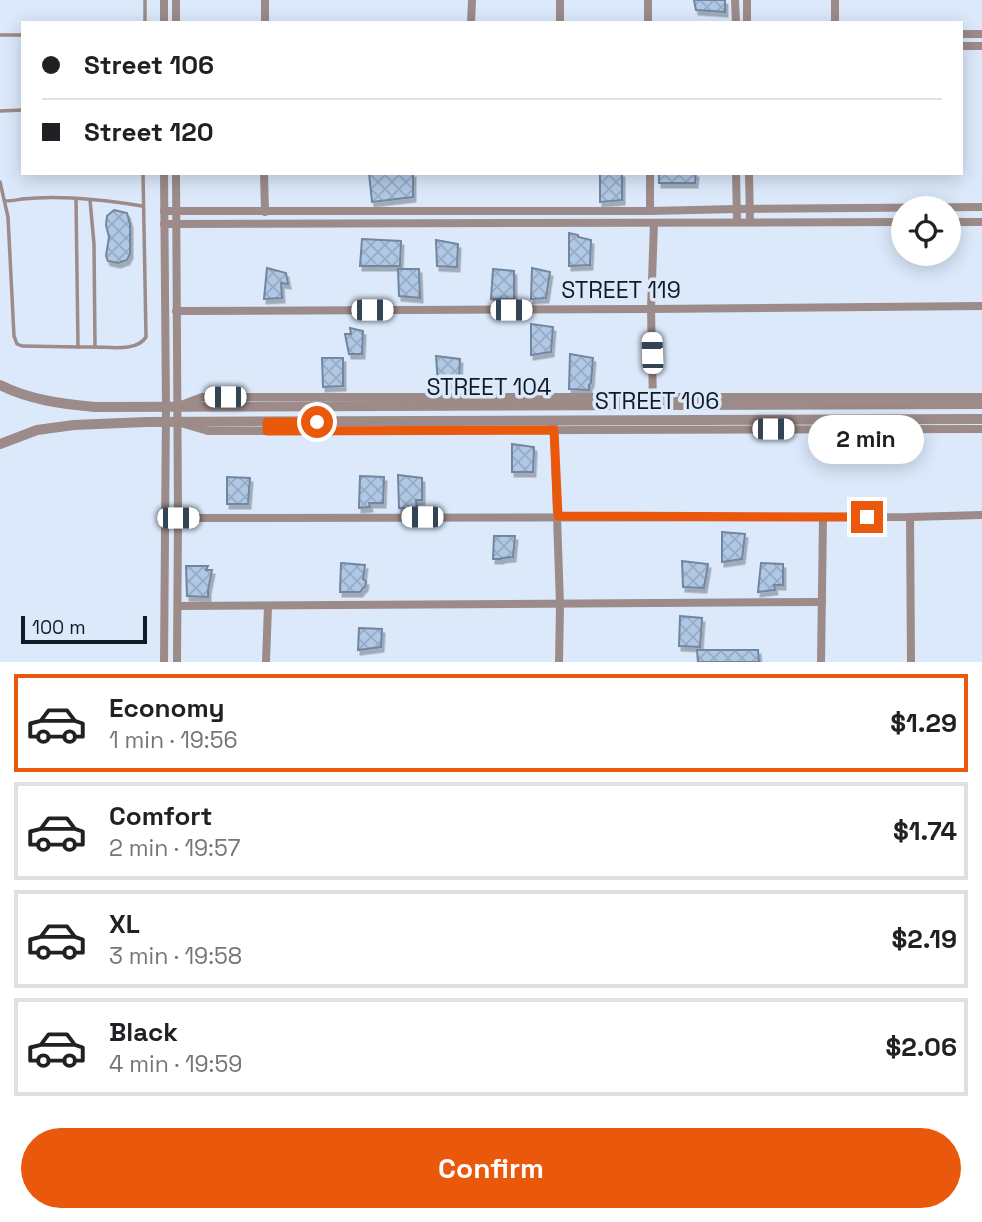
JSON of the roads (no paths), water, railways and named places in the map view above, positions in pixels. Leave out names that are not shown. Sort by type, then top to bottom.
[{"type":"street","points":[[164,0],[164,21]]},
{"type":"street","points":[[176,0],[176,21]]},
{"type":"street","points":[[265,0],[265,21]]},
{"type":"street","points":[[471,21],[472,0]]},
{"type":"street","points":[[560,0],[560,21]]},
{"type":"street","points":[[648,0],[648,21]]},
{"type":"street","points":[[735,0],[736,21]]},
{"type":"street","points":[[747,0],[747,21]]},
{"type":"street","points":[[835,0],[835,21]]},
{"type":"street","points":[[963,34],[982,34]]},
{"type":"street","points":[[963,46],[982,46]]},
{"type":"street","points":[[164,175],[164,662]]},
{"type":"street","points":[[176,175],[177,662]]},
{"type":"street","points":[[264,175],[265,212]]},
{"type":"street","points":[[650,175],[650,211]]},
{"type":"street","points":[[736,175],[737,222]]},
{"type":"street","points":[[749,175],[750,222]]},
{"type":"street","points":[[164,211],[650,211],[982,207]]},
{"type":"street","points":[[164,225],[891,222]]},
{"type":"street","points":[[961,222],[982,222]]},
{"type":"street","points":[[653,223],[653,400],[886,401],[982,397]]},
{"type":"street","name":"STREET 119","points":[[176,311],[982,306]]},
{"type":"street","name":"STREET 104","points":[[0,385],[17,393],[61,404],[96,407],[271,402],[366,406],[463,402],[553,407],[653,400],[770,404],[886,401],[982,404]]},
{"type":"street","points":[[271,402],[463,402]]},
{"type":"street","points":[[770,404],[771,420]]},
{"type":"street","points":[[366,406],[366,422]]},
{"type":"street","name":"STREET 106","points":[[0,444],[37,430],[74,425],[165,422],[267,427],[366,422],[668,425],[771,420],[982,419]]},
{"type":"street","points":[[267,427],[554,425],[560,605],[559,662]]},
{"type":"street","points":[[668,425],[982,429]]},
{"type":"street","points":[[178,518],[982,515]]},
{"type":"street","points":[[821,662],[823,517]]},
{"type":"street","points":[[910,517],[911,662]]},
{"type":"street","points":[[178,606],[822,602]]},
{"type":"street","points":[[267,662],[268,606]]},
{"type":"lane","points":[[145,0],[145,21]]},
{"type":"lane","points":[[0,35],[21,35]]},
{"type":"lane","points":[[0,110],[21,110]]},
{"type":"lane","points":[[0,182],[8,217],[14,335],[17,344],[135,347],[146,337],[143,175]]},
{"type":"lane","points":[[5,201],[76,199],[143,206]]},
{"type":"lane","points":[[76,199],[78,347]]},
{"type":"lane","points":[[90,200],[95,347]]}]
